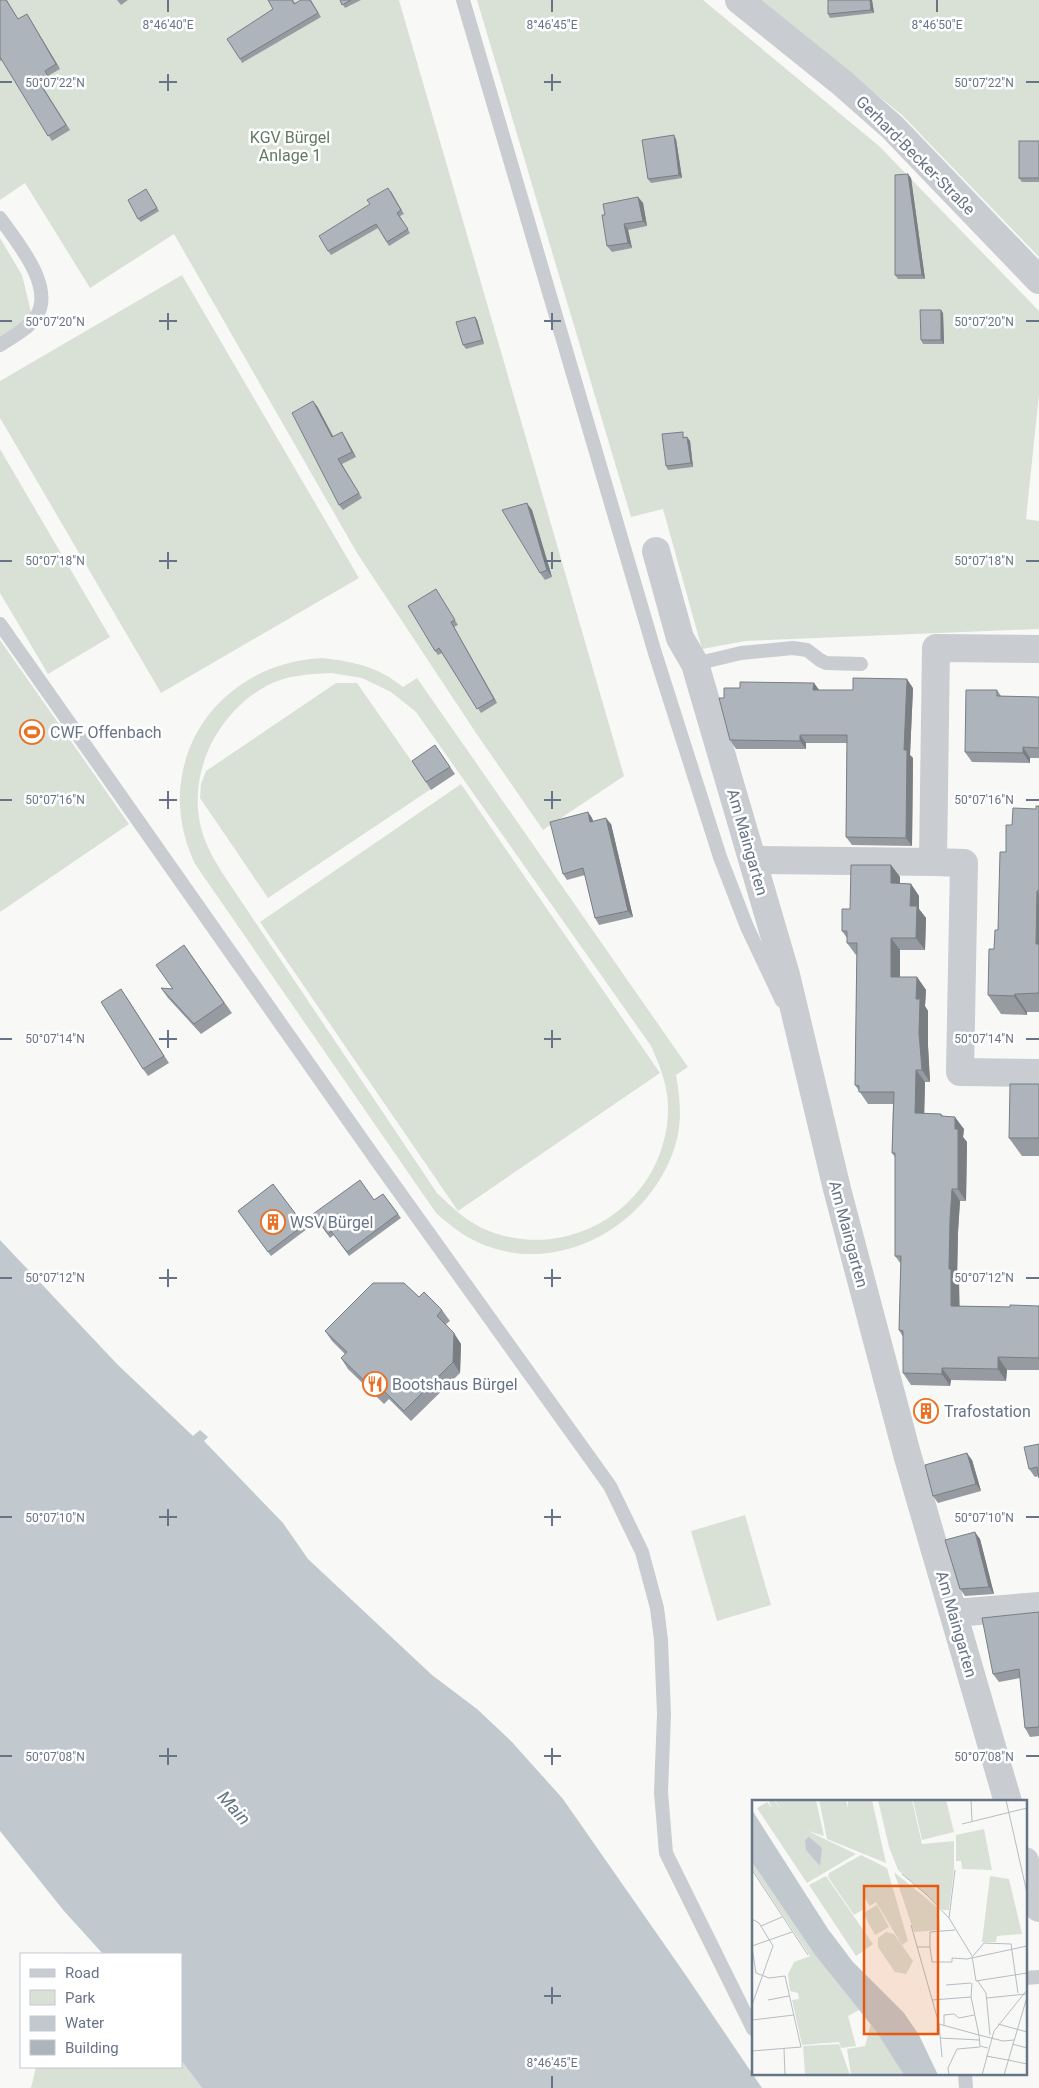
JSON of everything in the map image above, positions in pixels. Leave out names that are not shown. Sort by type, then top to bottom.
[{"type":"street","name":"Gerhard-Becker-Straße","points":[[739,0],[892,126],[1039,280]]},
{"type":"street","name":"Am Maingarten","points":[[656,551],[680,638],[695,664],[754,860],[803,1041],[837,1189],[905,1445],[1007,1800]]},
{"type":"street","points":[[933,862],[936,648],[1039,649]]},
{"type":"street","points":[[754,860],[964,863],[960,1072],[1039,1073]]},
{"type":"street","points":[[954,1613],[1039,1606]]},
{"type":"street","points":[[1026,1863],[1039,1908]]},
{"type":"lane","points":[[462,0],[655,653],[720,857],[766,969],[803,1041]]},
{"type":"lane","points":[[0,218],[35,269],[41,294],[41,309],[28,325],[0,345]]},
{"type":"lane","points":[[0,624],[377,1162],[610,1486],[642,1552],[657,1608],[661,1640],[664,1714],[661,1792],[666,1853],[752,2027]]},
{"type":"lane","points":[[695,664],[741,653],[793,648],[806,650],[826,662],[861,664]]},
{"type":"lane","points":[[1026,1978],[1039,1977]]},
{"type":"green space","name":"KGV Bürgel Anlage 1","points":[[0,0],[399,0],[624,776],[543,830],[476,733],[357,553],[174,234],[90,288],[25,183],[0,200]]},
{"type":"green space","points":[[477,0],[703,0],[879,146],[1039,311],[1039,394],[1026,519],[1039,521],[1039,629],[745,641],[702,649],[663,509],[631,517]]},
{"type":"green space","points":[[759,0],[1039,0],[1039,257],[902,115]]},
{"type":"green space","points":[[0,238],[22,275],[32,316],[0,337]]},
{"type":"green space","points":[[182,275],[359,578],[161,693],[0,418],[0,381]]},
{"type":"green space","points":[[0,449],[110,637],[48,674],[0,593]]},
{"type":"green space","name":"CWF Offenbach","points":[[0,640],[129,824],[0,912]]},
{"type":"green space","points":[[322,658],[345,661],[365,666],[384,674],[403,687],[417,678],[688,1067],[676,1075],[680,1123],[677,1139],[666,1168],[650,1194],[629,1216],[604,1234],[577,1246],[548,1253],[517,1253],[487,1246],[473,1240],[454,1228],[436,1213],[195,864],[183,827],[180,791],[187,757],[201,726],[223,699],[251,678],[284,664]],"holes":[[[331,673],[362,678],[391,692],[416,712],[651,1046],[663,1076],[668,1108],[664,1141],[652,1171],[634,1196],[611,1216],[583,1231],[553,1239],[521,1239],[489,1231],[481,1228],[455,1210],[437,1193],[223,874],[208,847],[200,824],[198,801],[200,777],[206,755],[217,734],[231,715],[248,698],[268,685],[283,679]]]},
{"type":"green space","points":[[336,683],[357,683],[431,789],[268,898],[200,798],[201,784],[206,771]]},
{"type":"green space","points":[[461,784],[660,1073],[458,1211],[260,922]]},
{"type":"green space","points":[[745,1515],[771,1605],[717,1621],[691,1531]]},
{"type":"green space","points":[[182,2061],[202,2088],[31,2088],[36,2068],[182,2068]]},
{"type":"water","name":"Main","points":[[0,1240],[118,1365],[193,1436],[200,1430],[208,1437],[204,1441],[283,1523],[308,1559],[432,1675],[477,1709],[511,1741],[563,1799],[762,2088],[202,2088],[182,2061],[182,1953],[102,1953],[64,1911],[0,1831]]},
{"type":"building","points":[[0,0],[6,0],[18,19],[27,14],[56,64],[45,71],[48,76],[39,82],[66,125],[48,136],[0,57]]},
{"type":"building","points":[[268,0],[292,0],[294,4],[301,0],[310,0],[318,13],[240,59],[227,39],[273,9]]},
{"type":"building","points":[[340,0],[351,0],[342,5]]},
{"type":"building","points":[[828,0],[870,0],[871,10],[828,14]]},
{"type":"building","points":[[674,135],[679,175],[648,179],[642,140]]},
{"type":"building","points":[[1019,141],[1039,141],[1039,178],[1019,178]]},
{"type":"building","points":[[908,174],[922,275],[895,275],[895,175]]},
{"type":"building","points":[[388,188],[401,210],[397,213],[408,229],[387,242],[376,224],[328,251],[319,236],[370,204],[367,200]]},
{"type":"building","points":[[146,189],[157,208],[138,219],[128,200]]},
{"type":"building","points":[[638,197],[643,221],[624,224],[628,243],[607,246],[602,215],[605,215],[603,204]]},
{"type":"building","points":[[920,310],[941,310],[941,340],[921,340]]},
{"type":"building","points":[[475,317],[482,340],[463,345],[456,322]]},
{"type":"building","points":[[313,401],[332,437],[342,432],[352,452],[338,459],[359,493],[339,505],[292,413]]},
{"type":"building","points":[[683,432],[683,438],[687,437],[691,463],[666,466],[662,434]]},
{"type":"building","points":[[527,503],[547,570],[540,573],[502,510]]},
{"type":"building","points":[[436,589],[455,620],[451,622],[494,699],[477,709],[439,648],[435,651],[408,606]]},
{"type":"building","points":[[853,678],[907,679],[904,750],[907,750],[906,838],[846,837],[847,735],[800,735],[800,741],[730,740],[719,698],[724,698],[724,688],[740,688],[740,682],[814,683],[813,690],[853,690]]},
{"type":"building","points":[[966,690],[997,690],[997,696],[1039,697],[1039,748],[1023,747],[1023,753],[965,752]]},
{"type":"building","points":[[435,745],[450,767],[426,782],[412,761]]},
{"type":"building","points":[[1036,806],[1039,806],[1039,890],[1037,891],[1036,944],[1039,944],[1039,993],[1015,994],[1014,996],[988,995],[989,949],[994,949],[995,930],[998,930],[1000,852],[1006,852],[1006,825],[1012,825],[1013,808],[1036,809]]},
{"type":"building","points":[[588,812],[590,822],[606,818],[628,911],[595,918],[583,868],[563,874],[550,822]]},
{"type":"building","points":[[851,865],[891,865],[891,883],[911,884],[910,906],[917,906],[916,938],[891,938],[891,977],[917,977],[916,999],[920,999],[919,1033],[922,1070],[916,1070],[915,1113],[941,1114],[941,1116],[955,1117],[955,1129],[958,1129],[958,1189],[952,1189],[950,1220],[949,1269],[951,1269],[951,1306],[1039,1306],[1039,1358],[998,1357],[998,1369],[942,1368],[942,1374],[903,1373],[903,1331],[899,1330],[901,1256],[895,1256],[895,1153],[892,1153],[894,1092],[859,1092],[859,1086],[855,1085],[857,943],[847,943],[847,931],[842,931],[842,909],[850,909]]},
{"type":"building","points":[[184,945],[224,1003],[194,1024],[161,988],[173,989],[156,965]]},
{"type":"building","points":[[121,989],[164,1056],[143,1069],[101,1002]]},
{"type":"building","points":[[1010,1084],[1039,1084],[1039,1138],[1009,1138]]},
{"type":"building","points":[[360,1180],[374,1200],[383,1194],[398,1214],[347,1252],[331,1231],[328,1234],[313,1214]]},
{"type":"building","name":"WSV Bürgel","points":[[273,1184],[304,1225],[268,1252],[238,1211]]},
{"type":"building","points":[[373,1283],[404,1283],[419,1297],[424,1292],[442,1310],[437,1316],[454,1333],[453,1362],[404,1411],[382,1389],[377,1393],[341,1358],[347,1352],[325,1331]]},
{"type":"building","points":[[1039,1444],[1039,1478],[1037,1467],[1029,1469],[1024,1447]]},
{"type":"building","points":[[967,1453],[976,1484],[933,1496],[925,1465]]},
{"type":"building","points":[[975,1532],[989,1587],[960,1589],[945,1540]]},
{"type":"building","points":[[1039,1612],[1039,1727],[1025,1728],[1019,1669],[993,1674],[982,1618]]},
{"type":"place","name":"CWF Offenbach","points":[[32,732]]},
{"type":"place","name":"WSV Bürgel","points":[[273,1222]]},
{"type":"place","name":"Bootshaus Bürgel","points":[[375,1384]]},
{"type":"place","name":"Trafostation","points":[[926,1411]]}]
